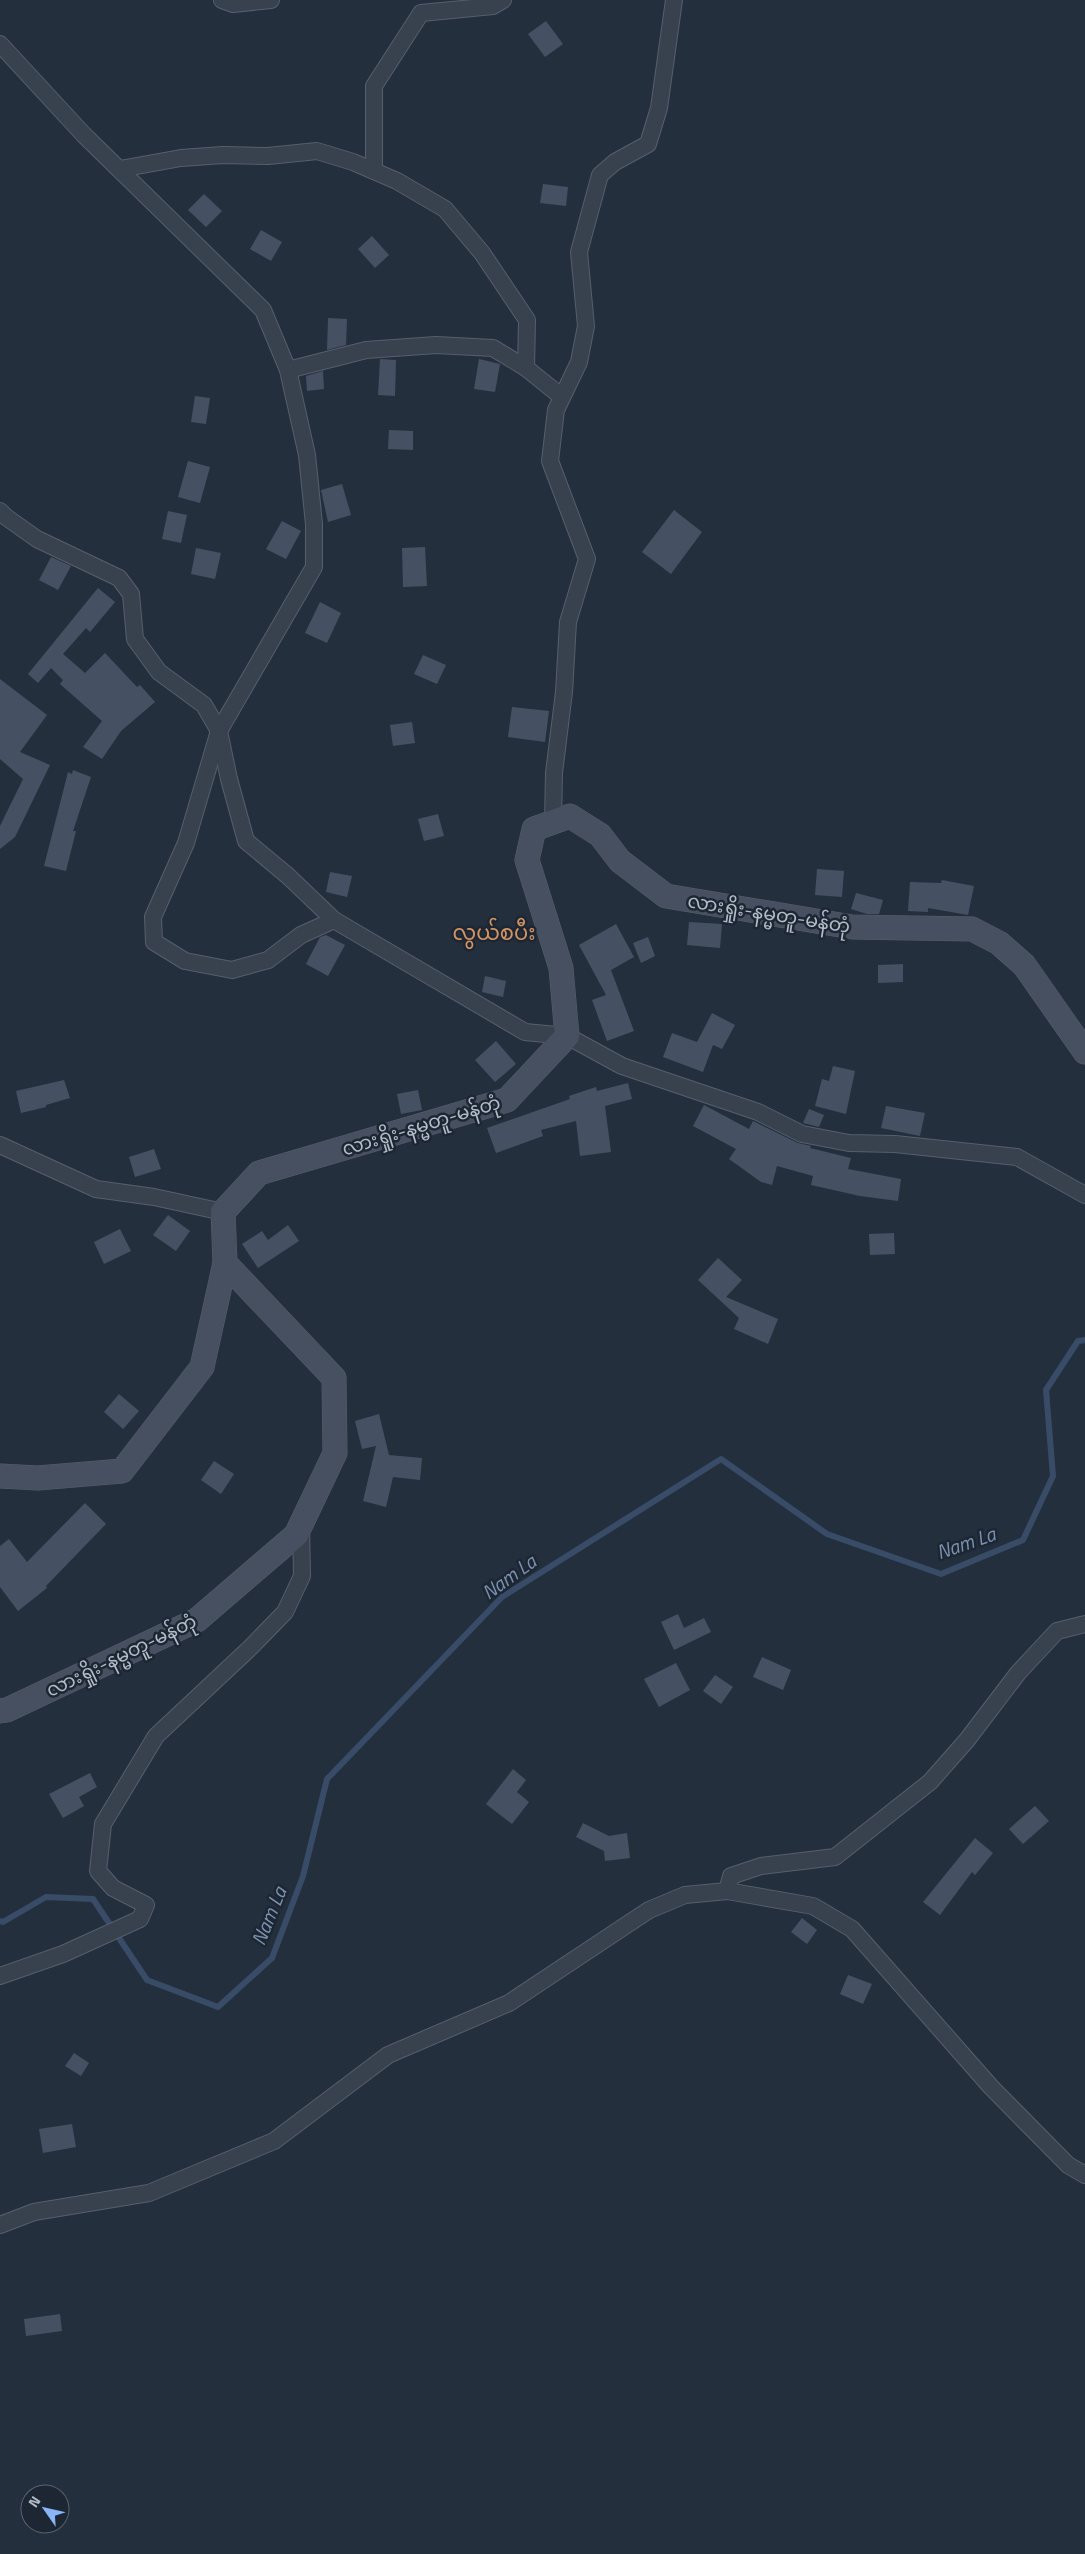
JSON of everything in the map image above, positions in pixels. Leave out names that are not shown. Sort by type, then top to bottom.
[{"type":"main road","name":"လားရှိုး-နမ္မတူ-မန်တုံ","points":[[224,1212],[259,1173],[507,1100],[567,1036],[561,968],[527,860],[534,829],[570,816],[600,835],[620,861],[666,896],[852,926],[972,929],[999,943],[1024,965],[1085,1052]]},
{"type":"main road","points":[[0,1476],[38,1478],[122,1472],[202,1367],[225,1263],[224,1212]]},
{"type":"main road","name":"လားရှိုး-နမ္မတူ-မန်တုံ","points":[[0,1711],[7,1710],[197,1620],[296,1535],[335,1453],[334,1378],[225,1263]]},
{"type":"street","points":[[222,0],[233,4],[271,0]]},
{"type":"street","points":[[374,171],[374,86],[421,13],[493,6],[503,0]]},
{"type":"street","points":[[553,822],[554,773],[564,692],[568,622],[587,559],[550,462],[556,410],[579,362],[586,326],[579,252],[600,175],[616,162],[648,144],[659,108],[674,0]]},
{"type":"street","points":[[0,44],[84,135],[263,310],[288,370],[307,455],[314,524],[314,567],[219,731],[186,843],[153,917],[154,942],[184,961],[232,970],[268,960],[301,935],[334,920]]},
{"type":"street","points":[[120,170],[181,158],[223,155],[268,156],[317,151],[397,181],[445,209],[482,253],[527,320],[526,368]]},
{"type":"street","points":[[288,370],[366,350],[436,345],[493,348],[526,368],[562,397]]},
{"type":"street","points":[[0,511],[6,518],[37,539],[119,578],[131,594],[135,639],[160,672],[204,705],[219,731],[229,779],[246,841],[288,876],[334,920],[525,1032],[567,1036],[622,1066],[758,1112],[802,1134],[849,1143],[895,1144],[1017,1157],[1085,1195]]},
{"type":"street","points":[[0,1145],[96,1189],[154,1197],[224,1212]]},
{"type":"street","points":[[0,1976],[63,1954],[140,1918],[146,1905],[113,1888],[98,1871],[103,1824],[156,1736],[251,1647],[284,1612],[302,1576],[301,1524]]},
{"type":"street","points":[[727,1891],[731,1876],[761,1866],[835,1857],[930,1782],[967,1740],[1018,1673],[1057,1631],[1085,1624]]},
{"type":"street","points":[[0,2225],[34,2212],[149,2193],[274,2141],[388,2055],[509,2004],[649,1910],[685,1895],[727,1891],[813,1906],[852,1930],[991,2087],[1068,2165],[1085,2175]]},
{"type":"building","points":[[546,21],[563,44],[545,57],[528,34]]},
{"type":"building","points":[[543,184],[568,187],[566,206],[540,203]]},
{"type":"building","points":[[204,194],[222,211],[206,227],[188,210]]},
{"type":"building","points":[[261,230],[282,242],[271,261],[250,249]]},
{"type":"building","points":[[372,236],[389,255],[375,268],[358,249]]},
{"type":"building","points":[[328,318],[347,319],[346,345],[327,350]]},
{"type":"building","points":[[380,359],[396,360],[395,396],[378,395]]},
{"type":"building","points":[[479,359],[500,364],[495,392],[474,389]]},
{"type":"building","points":[[323,371],[324,389],[307,391],[306,376]]},
{"type":"building","points":[[195,396],[210,398],[206,424],[191,422]]},
{"type":"building","points":[[389,430],[413,431],[413,450],[388,449]]},
{"type":"building","points":[[188,461],[210,467],[200,503],[178,497]]},
{"type":"building","points":[[342,484],[351,515],[328,522],[321,490]]},
{"type":"building","points":[[674,510],[702,532],[671,574],[642,552]]},
{"type":"building","points":[[168,511],[187,515],[181,543],[162,539]]},
{"type":"building","points":[[282,521],[301,531],[286,559],[266,549]]},
{"type":"building","points":[[425,547],[427,586],[403,587],[402,548]]},
{"type":"building","points":[[196,548],[221,553],[215,579],[191,574]]},
{"type":"building","points":[[51,557],[71,566],[58,590],[39,580]]},
{"type":"building","points":[[98,588],[115,602],[90,632],[86,628],[63,654],[85,673],[105,653],[137,687],[140,685],[155,702],[121,731],[102,759],[83,747],[102,721],[60,684],[63,680],[51,668],[38,683],[28,674]]},
{"type":"building","points":[[320,602],[341,613],[327,643],[305,633]]},
{"type":"building","points":[[423,655],[446,665],[437,684],[414,674]]},
{"type":"building","points":[[0,679],[47,715],[20,752],[50,765],[15,837],[0,849],[0,826],[23,779],[0,759]]},
{"type":"building","points":[[512,707],[549,711],[545,742],[508,737]]},
{"type":"building","points":[[412,722],[415,743],[393,746],[390,725]]},
{"type":"building","points":[[73,770],[91,777],[73,831],[76,831],[66,871],[44,866],[68,772],[72,774]]},
{"type":"building","points":[[438,814],[444,836],[424,841],[418,819]]},
{"type":"building","points":[[817,869],[844,871],[842,897],[815,895]]},
{"type":"building","points":[[330,872],[352,876],[347,897],[326,892]]},
{"type":"building","points":[[942,880],[974,886],[968,915],[928,908],[928,912],[908,911],[910,882],[941,883]]},
{"type":"building","points":[[856,893],[883,900],[879,914],[867,914],[851,909]]},
{"type":"building","points":[[689,922],[722,924],[720,948],[687,945]]},
{"type":"building","points":[[616,924],[634,957],[611,970],[634,1031],[607,1041],[592,1000],[606,995],[579,945]]},
{"type":"building","points":[[326,935],[345,945],[328,976],[306,964],[320,937]]},
{"type":"building","points":[[648,937],[655,956],[641,963],[633,943]]},
{"type":"building","points":[[903,964],[903,982],[878,983],[878,965]]},
{"type":"building","points":[[485,976],[506,981],[503,997],[482,992]]},
{"type":"building","points":[[712,1013],[735,1025],[722,1049],[713,1045],[703,1072],[663,1057],[672,1033],[697,1042]]},
{"type":"building","points":[[496,1041],[516,1064],[495,1082],[475,1060]]},
{"type":"building","points":[[833,1066],[855,1071],[846,1114],[815,1106],[822,1079],[829,1081]]},
{"type":"building","points":[[64,1080],[70,1098],[46,1105],[46,1107],[21,1113],[16,1091]]},
{"type":"building","points":[[628,1083],[632,1099],[605,1106],[611,1152],[580,1156],[576,1121],[541,1130],[543,1136],[496,1153],[487,1128],[570,1099],[569,1096],[596,1087],[597,1091]]},
{"type":"building","points":[[418,1090],[422,1110],[401,1114],[397,1094]]},
{"type":"building","points":[[704,1105],[749,1129],[753,1121],[798,1143],[811,1146],[810,1148],[851,1158],[848,1169],[901,1179],[898,1201],[860,1196],[811,1185],[813,1176],[777,1166],[772,1185],[761,1182],[729,1159],[736,1149],[693,1126]]},
{"type":"building","points":[[886,1106],[925,1113],[920,1136],[881,1128]]},
{"type":"building","points":[[809,1109],[824,1115],[819,1127],[803,1123]]},
{"type":"building","points":[[154,1149],[161,1169],[135,1177],[129,1157]]},
{"type":"building","points":[[168,1215],[190,1231],[176,1251],[153,1235]]},
{"type":"building","points":[[288,1225],[299,1241],[258,1268],[242,1244],[262,1231],[268,1240]]},
{"type":"building","points":[[120,1229],[131,1251],[104,1264],[94,1242]]},
{"type":"building","points":[[894,1233],[895,1254],[870,1255],[869,1234]]},
{"type":"building","points":[[718,1258],[742,1280],[726,1297],[778,1319],[768,1344],[734,1329],[739,1318],[698,1280]]},
{"type":"building","points":[[119,1394],[139,1411],[123,1429],[104,1412]]},
{"type":"building","points":[[379,1414],[389,1455],[422,1458],[420,1480],[393,1477],[386,1507],[363,1501],[376,1446],[362,1449],[355,1421]]},
{"type":"building","points":[[214,1461],[234,1474],[221,1494],[201,1480]]},
{"type":"building","points":[[85,1503],[106,1524],[46,1586],[47,1588],[18,1611],[0,1587],[0,1546],[9,1539],[27,1562]]},
{"type":"building","points":[[678,1614],[684,1628],[704,1618],[711,1632],[674,1650],[661,1622]]},
{"type":"building","points":[[762,1657],[791,1670],[783,1690],[753,1677]]},
{"type":"building","points":[[676,1663],[690,1690],[659,1707],[644,1679]]},
{"type":"building","points":[[715,1675],[733,1687],[721,1704],[703,1691]]},
{"type":"building","points":[[513,1769],[526,1780],[517,1792],[529,1802],[512,1824],[486,1804]]},
{"type":"building","points":[[90,1773],[97,1787],[79,1797],[84,1806],[63,1818],[49,1794]]},
{"type":"building","points":[[1035,1806],[1049,1821],[1023,1844],[1009,1829]]},
{"type":"building","points":[[583,1823],[609,1836],[627,1833],[630,1858],[605,1861],[604,1851],[576,1837]]},
{"type":"building","points":[[975,1838],[993,1853],[975,1875],[972,1872],[940,1915],[923,1902]]},
{"type":"building","points":[[802,1918],[817,1930],[807,1944],[791,1932]]},
{"type":"building","points":[[848,1975],[872,1984],[863,2004],[840,1994]]},
{"type":"building","points":[[74,2053],[89,2063],[81,2076],[65,2066]]},
{"type":"building","points":[[72,2124],[76,2147],[43,2153],[39,2129]]},
{"type":"building","points":[[60,2314],[62,2331],[26,2336],[24,2319]]},
{"type":"waterway","name":"Nam La","points":[[0,1921],[3,1922],[46,1897],[93,1899],[147,1980],[218,2007],[272,1958],[303,1876],[327,1779],[502,1597],[721,1459],[827,1534],[941,1574],[1023,1540],[1053,1476],[1046,1390],[1078,1341],[1085,1340]]},
{"type":"district","name":"လွယ်စပီး","points":[[494,933]]}]
